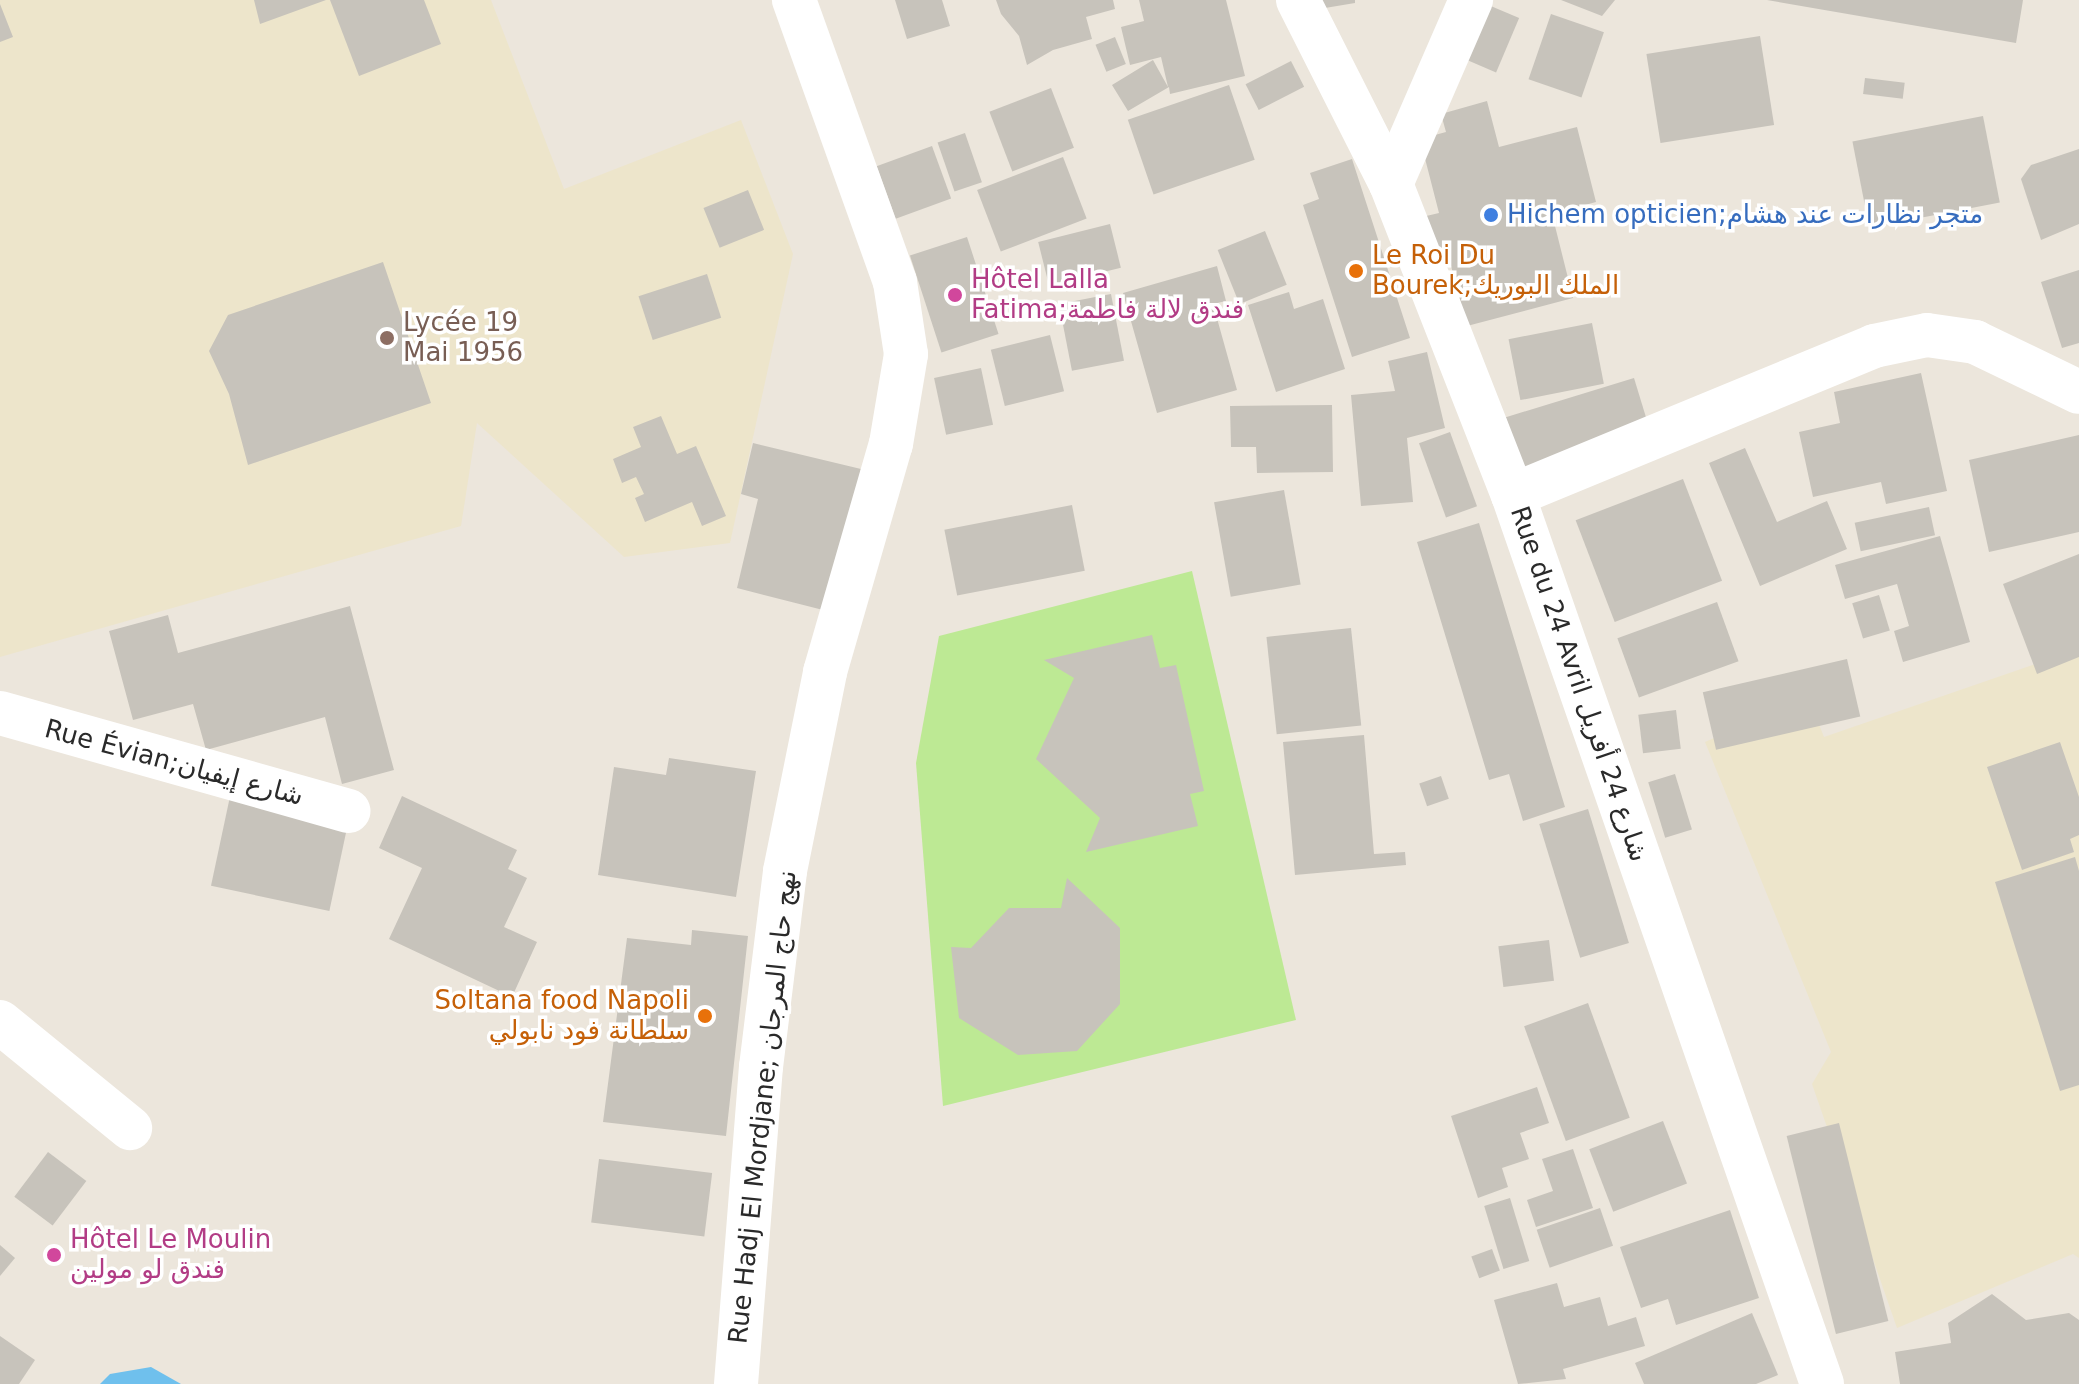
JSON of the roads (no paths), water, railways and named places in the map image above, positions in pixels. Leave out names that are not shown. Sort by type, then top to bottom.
[{"type":"street","name":"Rue Hadj El Mordjane; نهج حاج المرجان","points":[[736,1384],[761,1067],[785,871],[825,672],[891,444],[906,354],[895,282],[794,0]]},
{"type":"street","name":"Rue du 24 Avril شارع 24 أفريل","points":[[1298,0],[1391,184],[1513,495],[1813,1347],[1822,1384]]},
{"type":"street","points":[[1391,184],[1471,0]]},
{"type":"street","points":[[1513,495],[1874,346],[1927,335],[1975,342],[2079,392]]},
{"type":"street","name":"Rue Évian;شارع إيفيان","points":[[0,713],[348,811]]},
{"type":"street","points":[[0,1022],[130,1128]]},
{"type":"water","points":[[151,1367],[181,1384],[100,1384],[110,1374]]},
{"type":"place","name":"Hichem opticien;متجر نظارات عند هشام","points":[[1491,215]]},
{"type":"place","name":"Le Roi Du Bourek;الملك البوريك","points":[[1356,271]]},
{"type":"place","name":"Hôtel Lalla Fatima;فندق لالة فاطمة","points":[[955,295]]},
{"type":"place","name":"Lycée 19 Mai 1956","points":[[387,338]]},
{"type":"place","name":"Soltana food Napoli سلطانة فود نابولي","points":[[705,1016]]},
{"type":"place","name":"Hôtel Le Moulin فندق لو مولين","points":[[54,1255]]}]
